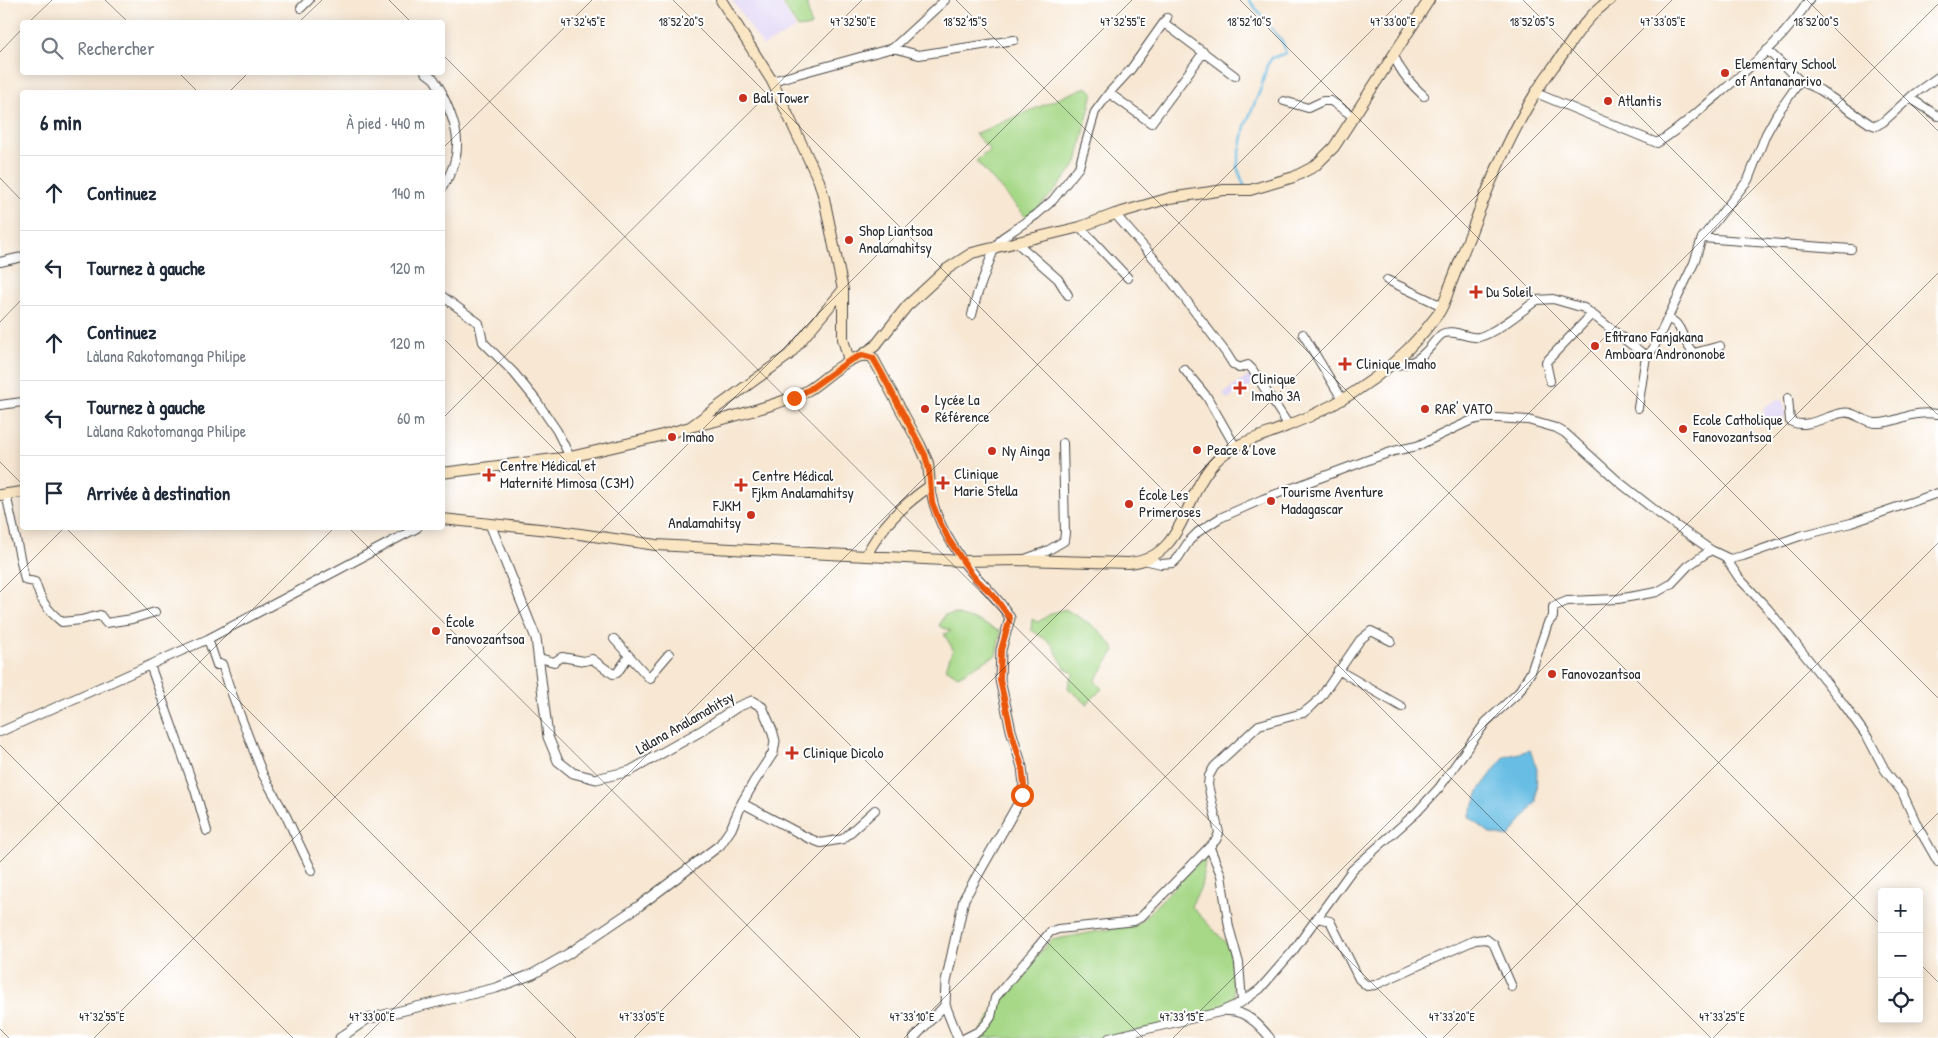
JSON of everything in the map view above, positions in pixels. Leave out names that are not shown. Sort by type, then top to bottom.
[{"type":"main road","points":[[721,0],[772,81],[822,190],[843,290],[843,339],[849,361]]},
{"type":"main road","points":[[445,473],[570,457],[719,421],[794,398],[875,346],[907,306],[947,269],[972,253],[1080,227],[1116,214],[1187,195],[1224,190],[1250,190],[1294,177],[1322,160],[1334,147],[1429,0]]},
{"type":"main road","points":[[445,519],[560,530],[656,545],[963,561],[1021,560],[1128,563],[1144,560],[1157,554],[1176,534],[1201,481],[1214,462],[1235,446],[1289,426],[1362,388],[1392,365],[1430,325],[1442,306],[1490,184],[1536,93],[1584,23],[1610,0]]},
{"type":"main road","points":[[690,427],[789,356],[843,290]]},
{"type":"main road","points":[[862,355],[870,356],[875,362],[920,445],[928,463],[930,486],[913,498],[884,526],[875,538],[866,556]]},
{"type":"main road","points":[[3,495],[20,492]]},
{"type":"street","points":[[301,8],[310,0]]},
{"type":"street","points":[[772,81],[893,48],[945,0]]},
{"type":"street","points":[[1536,93],[1657,143],[1696,113],[1767,50],[1793,23],[1809,0]]},
{"type":"street","points":[[972,314],[976,295],[994,249],[1002,238],[1036,215],[1053,200],[1079,167],[1096,112],[1109,93],[1131,69],[1166,20],[1235,76]]},
{"type":"street","points":[[893,48],[919,55],[1014,40]]},
{"type":"street","points":[[1767,50],[1800,81],[1820,90],[1870,124],[1876,126],[1938,77]]},
{"type":"street","points":[[1109,93],[1151,123],[1204,52]]},
{"type":"street","points":[[1394,56],[1410,84],[1424,96]]},
{"type":"street","points":[[429,75],[434,79],[440,90]]},
{"type":"street","points":[[1638,408],[1646,356],[1653,348],[1694,263],[1702,238],[1748,180],[1766,134],[1777,114],[1800,81]]},
{"type":"street","points":[[1910,98],[1938,116]]},
{"type":"street","points":[[1284,101],[1308,108],[1323,101],[1331,100],[1354,117]]},
{"type":"street","points":[[445,101],[457,132],[458,151],[449,179],[445,184]]},
{"type":"street","points":[[1116,214],[1157,262],[1233,364],[1238,368],[1248,366],[1252,369],[1289,426]]},
{"type":"street","points":[[1080,227],[1128,278]]},
{"type":"street","points":[[1702,238],[1851,249]]},
{"type":"street","points":[[1017,243],[1058,279],[1068,295]]},
{"type":"street","points":[[0,262],[20,257]]},
{"type":"street","points":[[1387,280],[1442,306]]},
{"type":"street","points":[[445,298],[479,323],[483,342],[514,373],[536,400],[557,431],[570,457]]},
{"type":"street","points":[[1392,365],[1406,365],[1413,362],[1445,333],[1473,338],[1489,333],[1538,300],[1545,298],[1584,308],[1646,356]]},
{"type":"street","points":[[1550,382],[1546,362],[1592,314]]},
{"type":"street","points":[[1667,318],[1678,326],[1688,349],[1694,353],[1720,346]]},
{"type":"street","points":[[1303,334],[1342,399]]},
{"type":"street","points":[[1184,369],[1207,397],[1235,446]]},
{"type":"street","points":[[1788,398],[1790,421],[1796,425],[1845,412],[1855,415],[1866,422],[1876,424],[1895,421],[1912,415],[1938,414]]},
{"type":"street","points":[[0,405],[20,402]]},
{"type":"street","points":[[1144,560],[1161,564],[1173,563],[1198,532],[1220,518],[1263,499],[1368,460],[1394,451],[1417,446],[1459,426],[1482,418],[1528,420],[1556,428],[1565,433],[1619,482],[1661,515],[1711,550],[1730,559],[1800,536],[1851,523],[1938,493]]},
{"type":"street","points":[[1021,560],[1047,551],[1064,541],[1066,533],[1063,443]]},
{"type":"street","points":[[930,486],[934,510],[963,561],[973,576],[1003,607],[1010,618],[1001,650],[1000,680],[1011,730],[1022,767],[1024,785],[1018,804],[964,899],[946,982],[945,1005],[958,1038]]},
{"type":"street","points":[[3,495],[25,580],[35,582],[40,596],[49,611],[62,622],[100,615],[106,623],[155,612]]},
{"type":"street","name":"Làlana Analamahitsy","points":[[340,1038],[367,1018],[496,988],[533,974],[568,954],[639,906],[720,845],[731,829],[742,803],[773,753],[775,740],[772,730],[762,707],[752,701],[745,703],[630,771],[596,779],[572,774],[558,761],[548,737],[536,638],[490,524]]},
{"type":"street","points":[[0,732],[208,639],[413,530]]},
{"type":"street","points":[[1220,1012],[1242,1002],[1270,979],[1352,870],[1417,812],[1439,788],[1486,722],[1518,693],[1531,672],[1548,623],[1553,617],[1552,607],[1567,601],[1618,599],[1657,592],[1671,584],[1688,566],[1711,550]]},
{"type":"street","points":[[1725,557],[1739,578],[1768,609],[1842,702],[1868,738],[1885,770],[1902,792],[1918,827],[1938,862]]},
{"type":"street","points":[[966,1038],[979,1031],[986,1024],[991,1017],[995,998],[1050,932],[1058,929],[1134,921],[1141,916],[1210,848],[1219,833],[1208,785],[1209,776],[1214,767],[1259,725],[1303,713],[1312,706],[1321,697],[1360,640],[1371,631],[1392,641]]},
{"type":"street","points":[[208,639],[218,665],[222,664],[263,775],[290,823],[312,871]]},
{"type":"street","points":[[614,639],[650,679],[669,654]]},
{"type":"street","points":[[539,658],[554,662],[562,657],[584,661],[592,659],[613,674],[617,673],[629,656]]},
{"type":"street","points":[[150,665],[195,790],[207,831]]},
{"type":"street","points":[[1338,670],[1402,707]]},
{"type":"street","points":[[742,803],[821,843],[843,839],[875,810]]},
{"type":"street","points":[[1210,848],[1221,875],[1229,927],[1239,963],[1242,1002]]},
{"type":"street","points":[[1317,918],[1330,921],[1359,980],[1367,986],[1475,940],[1486,939],[1494,946],[1512,986]]},
{"type":"street","points":[[914,1038],[945,1005]]},
{"type":"street","points":[[1109,1038],[1220,1012],[1235,1011],[1245,1014],[1270,1038]]},
{"type":"shaded area","points":[[732,0],[779,0],[796,28],[763,46]]},
{"type":"shaded area","name":"Clinique Imaho 3A","points":[[1253,373],[1259,382],[1227,399],[1223,394]]},
{"type":"shaded area","points":[[1776,400],[1782,400],[1785,418],[1780,417],[1778,423],[1769,420],[1765,421],[1762,415],[1765,413],[1762,409]]},
{"type":"green space","points":[[781,0],[806,0],[811,26],[798,28]]},
{"type":"green space","points":[[1086,87],[1093,92],[1077,163],[1054,192],[1027,218],[976,161],[990,150],[975,134]]},
{"type":"green space","points":[[1065,609],[1098,630],[1115,650],[1095,681],[1102,689],[1087,704],[1068,688],[1070,679],[1074,674],[1065,668],[1051,643],[1031,630],[1032,619],[1038,622],[1052,613]]},
{"type":"green space","points":[[955,614],[978,621],[1001,632],[996,655],[958,676],[946,668],[953,649],[944,634],[951,631],[939,626],[944,615]]},
{"type":"green space","points":[[1206,855],[1201,887],[1191,906],[1229,946],[1235,1002],[1197,1018],[1104,1038],[966,1038],[980,1032],[1013,983],[1051,940],[1138,924]]},
{"type":"water","points":[[1530,750],[1537,769],[1536,802],[1509,837],[1491,834],[1469,817],[1480,789],[1504,757]]},
{"type":"waterway","points":[[1245,188],[1237,167],[1245,126],[1261,88],[1267,65],[1272,58],[1286,53],[1283,43],[1249,0]]},
{"type":"place","name":"Elementary School of Antananarivo","points":[[1725,73]]},
{"type":"place","name":"Bali Tower","points":[[743,98]]},
{"type":"place","name":"Atlantis","points":[[1608,101]]},
{"type":"place","name":"Shop Liantsoa Analamahitsy","points":[[849,240]]},
{"type":"place","name":"Du Soleil","points":[[1476,292]]},
{"type":"place","name":"Efitrano Fanjakana Amboara Andrononobe","points":[[1595,346]]},
{"type":"place","name":"Clinique Imaho","points":[[1345,364]]},
{"type":"place","name":"Clinique Imaho 3A","points":[[1240,388]]},
{"type":"place","name":"Lycée La Référence","points":[[925,409]]},
{"type":"place","name":"RAR' VATO","points":[[1425,409]]},
{"type":"place","name":"Ecole Catholique Fanovozantsoa","points":[[1683,429]]},
{"type":"place","name":"Imaho","points":[[672,437]]},
{"type":"place","name":"Peace & Love","points":[[1197,450]]},
{"type":"place","name":"Ny Ainga","points":[[992,451]]},
{"type":"place","name":"Centre Médical et Maternité Mimosa (C3M)","points":[[489,475]]},
{"type":"place","name":"Clinique Marie Stella","points":[[943,483]]},
{"type":"place","name":"Centre Médical Fjkm Analamahitsy","points":[[741,485]]},
{"type":"place","name":"Tourisme Aventure Madagascar","points":[[1271,501]]},
{"type":"place","name":"École Les Primeroses","points":[[1129,504]]},
{"type":"place","name":"FJKM Analamahitsy","points":[[751,515]]},
{"type":"place","name":"École Fanovozantsoa","points":[[436,631]]},
{"type":"place","name":"Fanovozantsoa","points":[[1552,674]]},
{"type":"place","name":"Clinique Dicolo","points":[[792,753]]},
{"type":"route","points":[[794,398],[827,378],[849,361],[862,355],[873,358],[925,455],[928,463],[934,510],[949,540],[973,576],[994,596],[1010,618],[1001,650],[1000,680],[1024,776],[1022,795]]}]
